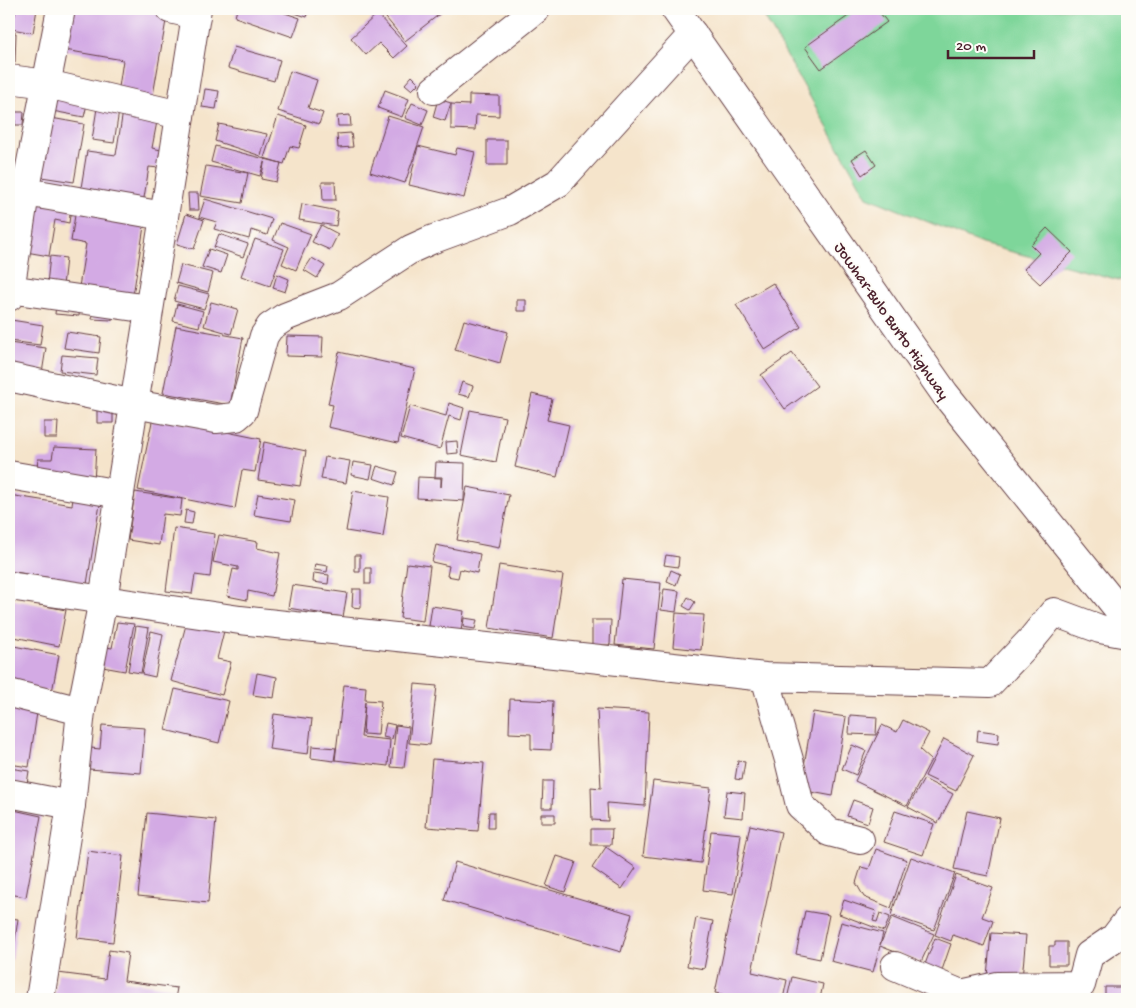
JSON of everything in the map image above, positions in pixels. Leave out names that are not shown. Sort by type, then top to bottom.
[{"type":"street","points":[[61,9],[48,84],[17,191],[9,292],[149,309]]},
{"type":"street","points":[[434,90],[536,9]]},
{"type":"street","name":"Jowhar-Bulo Burto Highway","points":[[675,9],[944,394],[1127,620]]},
{"type":"street","points":[[40,999],[71,805],[81,711],[103,600],[180,115],[187,11]]},
{"type":"street","points":[[9,377],[134,404],[216,419],[236,417],[243,411],[264,336],[270,327],[285,317],[339,296],[411,249],[510,211],[558,183],[693,34]]},
{"type":"street","points":[[9,79],[48,84],[180,115]]},
{"type":"street","points":[[17,191],[164,216]]},
{"type":"street","points":[[9,475],[120,494]]},
{"type":"street","points":[[9,586],[249,621],[765,677],[990,683],[1031,640],[1054,612],[1100,629],[1127,634]]},
{"type":"street","points":[[765,677],[800,805],[829,832],[860,840]]},
{"type":"street","points":[[9,693],[81,711]]},
{"type":"street","points":[[9,793],[71,805]]},
{"type":"street","points":[[894,966],[960,997],[997,986],[1081,985],[1089,954],[1114,938],[1127,921]]},
{"type":"green space","points":[[760,9],[1127,9],[1127,282],[982,244],[867,197]]},
{"type":"building","points":[[16,9],[37,9],[33,33],[12,29]]},
{"type":"building","points":[[66,9],[133,9],[167,15],[152,101],[118,94],[123,60],[59,49]]},
{"type":"building","points":[[237,9],[273,9],[300,18],[293,37],[235,17]]},
{"type":"building","points":[[282,9],[309,9],[307,17]]},
{"type":"building","points":[[387,9],[446,9],[405,41],[382,13]]},
{"type":"building","points":[[858,9],[877,9],[887,22],[821,69],[805,47]]},
{"type":"building","points":[[377,14],[407,46],[394,58],[379,43],[366,55],[351,38]]},
{"type":"building","points":[[9,33],[16,33],[15,62],[9,62]]},
{"type":"building","points":[[234,47],[280,60],[274,81],[228,68]]},
{"type":"building","points":[[290,71],[317,80],[308,108],[323,113],[319,124],[278,111]]},
{"type":"building","points":[[412,76],[419,83],[412,90],[405,84]]},
{"type":"building","points":[[205,89],[219,91],[216,109],[202,107]]},
{"type":"building","points":[[385,90],[409,99],[402,117],[378,108]]},
{"type":"building","points":[[469,95],[499,96],[499,116],[476,115],[475,130],[451,129],[451,104],[469,105]]},
{"type":"building","points":[[50,96],[87,104],[84,117],[47,110]]},
{"type":"building","points":[[438,99],[451,103],[445,121],[433,117]]},
{"type":"building","points":[[412,103],[428,110],[422,125],[405,118]]},
{"type":"building","points":[[97,108],[119,111],[114,143],[92,140]]},
{"type":"building","points":[[123,111],[158,116],[152,148],[161,150],[159,168],[149,167],[143,204],[80,194],[87,151],[116,155]]},
{"type":"building","points":[[15,112],[24,112],[23,125],[15,125]]},
{"type":"building","points":[[350,115],[351,126],[338,126],[337,116]]},
{"type":"building","points":[[278,116],[306,125],[299,148],[290,146],[284,164],[264,158]]},
{"type":"building","points":[[388,116],[424,127],[405,183],[370,172]]},
{"type":"building","points":[[46,117],[84,124],[74,182],[35,176]]},
{"type":"building","points":[[219,124],[267,134],[261,156],[215,141]]},
{"type":"building","points":[[351,133],[353,147],[338,148],[337,134]]},
{"type":"building","points":[[487,140],[507,140],[507,165],[487,165]]},
{"type":"building","points":[[215,146],[265,159],[260,176],[211,162]]},
{"type":"building","points":[[418,146],[455,155],[457,148],[475,152],[464,198],[409,185]]},
{"type":"building","points":[[866,150],[876,165],[862,175],[852,159]]},
{"type":"building","points":[[265,159],[281,163],[276,182],[261,179]]},
{"type":"building","points":[[206,166],[248,173],[242,203],[200,196]]},
{"type":"building","points":[[322,182],[335,182],[336,200],[323,200]]},
{"type":"building","points":[[188,193],[198,193],[199,210],[189,210]]},
{"type":"building","points":[[205,199],[272,219],[267,235],[251,230],[249,239],[214,229],[217,222],[199,217]]},
{"type":"building","points":[[34,202],[71,208],[69,223],[55,220],[49,256],[26,252]]},
{"type":"building","points":[[302,204],[338,211],[336,226],[299,220]]},
{"type":"building","points":[[76,209],[145,220],[132,302],[78,293],[86,244],[71,241]]},
{"type":"building","points":[[186,214],[204,220],[194,249],[177,244]]},
{"type":"building","points":[[280,223],[311,234],[296,270],[282,264],[289,247],[273,240]]},
{"type":"building","points":[[321,225],[338,234],[330,250],[312,242]]},
{"type":"building","points":[[1047,228],[1072,252],[1040,284],[1024,269],[1039,253],[1031,245]]},
{"type":"building","points":[[219,234],[248,244],[243,257],[214,247]]},
{"type":"building","points":[[255,239],[284,249],[270,286],[241,276]]},
{"type":"building","points":[[209,249],[227,255],[221,273],[202,267]]},
{"type":"building","points":[[50,256],[66,258],[63,286],[47,284]]},
{"type":"building","points":[[312,258],[325,266],[317,278],[304,270]]},
{"type":"building","points":[[181,265],[213,273],[208,292],[176,283]]},
{"type":"building","points":[[277,274],[289,279],[285,292],[273,288]]},
{"type":"building","points":[[773,283],[801,327],[765,350],[736,305]]},
{"type":"building","points":[[178,286],[209,294],[204,309],[174,301]]},
{"type":"building","points":[[517,300],[526,300],[526,311],[517,311]]},
{"type":"building","points":[[211,302],[238,309],[231,334],[204,326]]},
{"type":"building","points":[[56,304],[80,306],[79,316],[55,314]]},
{"type":"building","points":[[177,304],[203,311],[199,327],[173,321]]},
{"type":"building","points":[[93,311],[112,312],[112,320],[92,319]]},
{"type":"building","points":[[11,320],[43,325],[40,345],[9,341]]},
{"type":"building","points":[[464,320],[508,332],[500,363],[455,350]]},
{"type":"building","points":[[176,326],[243,338],[230,405],[163,393]]},
{"type":"building","points":[[67,332],[101,337],[99,353],[64,348]]},
{"type":"building","points":[[287,336],[323,337],[322,357],[286,356]]},
{"type":"building","points":[[9,343],[46,348],[42,373],[9,368]]},
{"type":"building","points":[[339,352],[415,369],[398,443],[328,427],[333,405],[328,404]]},
{"type":"building","points":[[792,353],[817,386],[785,409],[761,375]]},
{"type":"building","points":[[62,355],[98,358],[96,375],[60,371]]},
{"type":"building","points":[[462,382],[473,386],[469,397],[458,394]]},
{"type":"building","points":[[532,394],[552,399],[547,420],[569,425],[557,477],[515,467]]},
{"type":"building","points":[[449,403],[464,408],[461,420],[449,416],[440,449],[401,438],[410,406],[446,416]]},
{"type":"building","points":[[97,408],[113,408],[113,423],[97,423]]},
{"type":"building","points":[[470,410],[505,417],[496,462],[461,455]]},
{"type":"building","points":[[153,417],[261,439],[255,472],[242,470],[235,509],[138,490]]},
{"type":"building","points":[[44,422],[58,422],[57,438],[44,438]]},
{"type":"building","points":[[457,441],[458,453],[447,454],[446,442]]},
{"type":"building","points":[[264,442],[306,451],[300,486],[258,480]]},
{"type":"building","points":[[54,447],[96,449],[94,482],[36,476],[38,459],[52,459]]},
{"type":"building","points":[[325,457],[350,461],[346,483],[321,479]]},
{"type":"building","points":[[353,462],[373,465],[370,479],[351,475]]},
{"type":"building","points":[[436,462],[465,463],[464,501],[417,498],[418,477],[441,478],[441,487],[442,477],[435,477]]},
{"type":"building","points":[[377,466],[398,472],[394,485],[373,478]]},
{"type":"building","points":[[467,487],[509,495],[499,548],[457,540]]},
{"type":"building","points":[[353,491],[389,497],[383,537],[346,531]]},
{"type":"building","points":[[135,492],[182,499],[180,516],[163,514],[159,545],[128,540]]},
{"type":"building","points":[[74,494],[101,498],[87,584],[9,571],[9,495],[72,505]]},
{"type":"building","points":[[258,494],[295,500],[291,521],[254,515]]},
{"type":"building","points":[[186,510],[194,512],[192,524],[184,523]]},
{"type":"building","points":[[174,528],[215,534],[210,577],[195,575],[192,594],[166,591]]},
{"type":"building","points":[[219,535],[258,542],[257,548],[280,553],[272,596],[248,591],[247,600],[227,596],[233,569],[238,570],[238,567],[213,562]]},
{"type":"building","points":[[436,545],[480,554],[477,573],[460,569],[458,578],[447,576],[449,566],[432,562]]},
{"type":"building","points":[[355,555],[360,555],[360,572],[355,572]]},
{"type":"building","points":[[666,555],[679,557],[678,567],[664,565]]},
{"type":"building","points":[[407,563],[430,566],[423,621],[400,618]]},
{"type":"building","points":[[315,564],[328,566],[327,572],[314,570]]},
{"type":"building","points":[[499,565],[563,575],[553,638],[489,628]]},
{"type":"building","points":[[365,568],[371,568],[371,584],[365,584]]},
{"type":"building","points":[[671,570],[680,574],[676,585],[667,581]]},
{"type":"building","points":[[314,573],[329,575],[328,584],[313,582]]},
{"type":"building","points":[[622,579],[661,583],[654,649],[615,645]]},
{"type":"building","points":[[292,585],[347,593],[343,617],[288,608]]},
{"type":"building","points":[[353,589],[361,589],[361,608],[352,607]]},
{"type":"building","points":[[664,589],[679,591],[676,612],[661,610]]},
{"type":"building","points":[[688,597],[695,602],[690,610],[683,606]]},
{"type":"building","points":[[9,599],[66,610],[59,646],[9,636]]},
{"type":"building","points":[[432,606],[464,611],[461,631],[429,626]]},
{"type":"building","points":[[676,613],[704,615],[701,650],[673,647]]},
{"type":"building","points":[[464,618],[477,620],[475,629],[463,627]]},
{"type":"building","points":[[592,620],[611,620],[610,645],[592,645]]},
{"type":"building","points":[[187,621],[224,631],[217,659],[231,662],[222,695],[171,681]]},
{"type":"building","points":[[117,622],[134,624],[125,671],[97,666],[101,646],[112,648]]},
{"type":"building","points":[[136,626],[149,628],[141,673],[128,671]]},
{"type":"building","points":[[151,631],[163,634],[155,677],[142,674]]},
{"type":"building","points":[[9,645],[59,655],[52,692],[9,684],[11,675],[9,674]]},
{"type":"building","points":[[257,673],[277,677],[274,698],[253,695]]},
{"type":"building","points":[[415,684],[437,686],[430,745],[409,743]]},
{"type":"building","points":[[344,685],[366,687],[365,700],[381,701],[378,735],[363,734],[365,702],[361,737],[390,740],[388,766],[335,760]]},
{"type":"building","points":[[175,689],[229,701],[219,743],[165,730]]},
{"type":"building","points":[[9,695],[39,699],[29,767],[9,764]]},
{"type":"building","points":[[510,699],[553,701],[551,750],[531,749],[531,734],[509,733]]},
{"type":"building","points":[[597,709],[649,712],[645,806],[607,803],[608,821],[592,820],[591,787],[601,788]]},
{"type":"building","points":[[813,712],[846,717],[833,796],[800,790]]},
{"type":"building","points":[[274,714],[312,719],[308,754],[269,749]]},
{"type":"building","points":[[850,715],[877,717],[876,735],[849,734]]},
{"type":"building","points":[[903,720],[929,733],[920,750],[931,760],[907,806],[855,781],[882,725],[897,732]]},
{"type":"building","points":[[386,723],[395,725],[392,739],[383,737]]},
{"type":"building","points":[[102,725],[145,728],[141,773],[89,769],[91,748],[100,749]]},
{"type":"building","points":[[396,725],[409,727],[404,768],[391,767]]},
{"type":"building","points":[[978,730],[999,733],[998,744],[977,741]]},
{"type":"building","points":[[944,739],[974,755],[956,791],[925,776]]},
{"type":"building","points":[[852,745],[866,751],[856,775],[842,769]]},
{"type":"building","points":[[312,746],[336,748],[334,761],[311,758]]},
{"type":"building","points":[[432,759],[484,763],[478,831],[426,827]]},
{"type":"building","points":[[738,761],[745,762],[742,780],[735,779]]},
{"type":"building","points":[[9,768],[29,771],[27,784],[9,782]]},
{"type":"building","points":[[924,779],[953,794],[938,823],[908,807]]},
{"type":"building","points":[[543,781],[553,781],[552,808],[542,808]]},
{"type":"building","points":[[653,781],[711,788],[701,863],[643,856]]},
{"type":"building","points":[[727,791],[745,793],[743,818],[724,816]]},
{"type":"building","points":[[853,800],[873,807],[868,823],[847,816]]},
{"type":"building","points":[[9,809],[41,816],[26,897],[9,894]]},
{"type":"building","points":[[895,811],[934,824],[923,855],[884,842]]},
{"type":"building","points":[[967,811],[1000,818],[988,876],[954,869]]},
{"type":"building","points":[[489,812],[494,812],[494,828],[488,828]]},
{"type":"building","points":[[147,813],[216,820],[208,903],[138,896]]},
{"type":"building","points":[[541,814],[555,814],[555,823],[541,823]]},
{"type":"building","points":[[750,825],[781,832],[752,972],[787,980],[783,999],[747,999],[715,993]]},
{"type":"building","points":[[591,829],[612,829],[611,845],[591,845]]},
{"type":"building","points":[[711,831],[741,834],[733,894],[703,890]]},
{"type":"building","points":[[606,847],[636,868],[622,889],[592,868]]},
{"type":"building","points":[[876,849],[907,860],[891,908],[864,897],[856,883],[861,867],[869,869]]},
{"type":"building","points":[[88,851],[123,856],[113,942],[77,938]]},
{"type":"building","points":[[557,856],[576,862],[565,892],[546,886]]},
{"type":"building","points":[[911,857],[955,873],[934,930],[891,915]]},
{"type":"building","points":[[455,862],[632,914],[621,952],[444,900]]},
{"type":"building","points":[[956,875],[993,888],[982,917],[993,921],[984,946],[953,935],[951,941],[935,935]]},
{"type":"building","points":[[844,900],[876,911],[873,921],[877,922],[880,913],[890,917],[884,931],[839,914]]},
{"type":"building","points":[[805,911],[829,915],[820,959],[796,954]]},
{"type":"building","points":[[892,917],[934,934],[921,962],[880,946],[873,972],[831,961],[841,922],[883,933],[880,945]]},
{"type":"building","points":[[9,918],[18,919],[12,960],[9,959]]},
{"type":"building","points":[[696,918],[713,921],[704,969],[687,966]]},
{"type":"building","points":[[991,933],[1026,935],[1022,979],[987,976]]},
{"type":"building","points":[[935,938],[951,944],[941,973],[924,967]]},
{"type":"building","points":[[1055,942],[1067,942],[1067,965],[1049,965],[1049,946],[1055,946]]},
{"type":"building","points":[[109,950],[128,953],[124,981],[177,988],[175,999],[54,999],[58,973],[105,979]]},
{"type":"building","points":[[792,977],[823,984],[820,999],[787,999]]},
{"type":"building","points":[[1105,987],[1127,987],[1127,999],[1105,999]]}]
